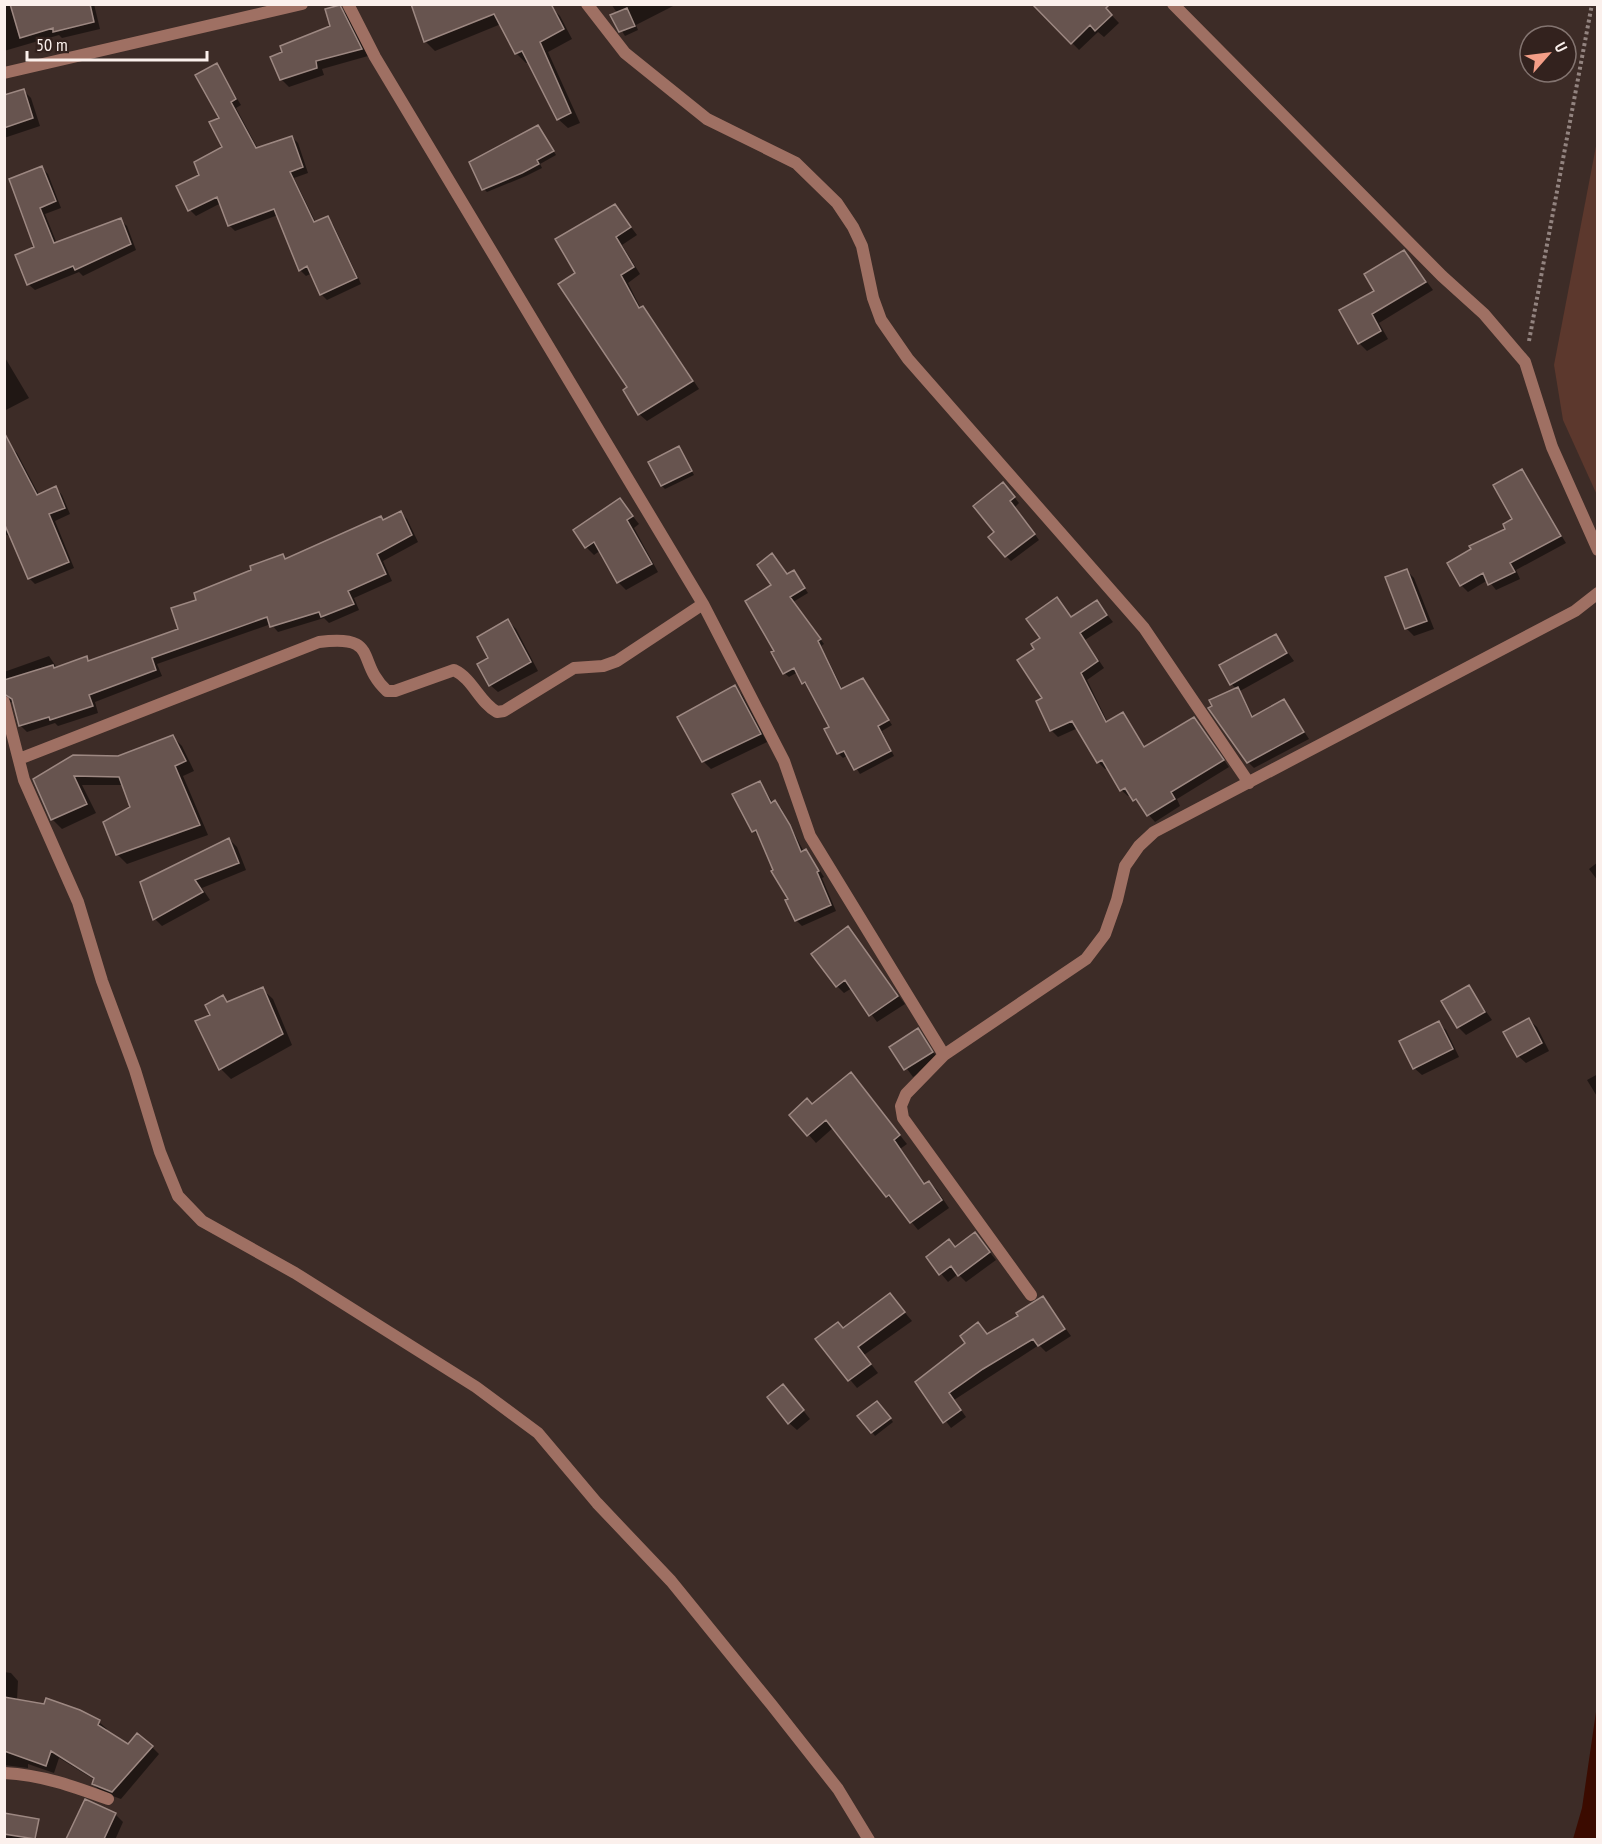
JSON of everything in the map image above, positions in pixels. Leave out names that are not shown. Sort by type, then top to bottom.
[{"type":"street","points":[[4,73],[302,4]]},
{"type":"street","points":[[348,4],[375,57],[703,604],[784,761],[810,836],[944,1055]]},
{"type":"street","points":[[587,4],[626,53],[707,119],[796,163],[837,203],[862,246],[873,298],[882,320],[908,359],[1144,628],[1249,783]]},
{"type":"street","points":[[1173,4],[1442,276],[1484,314],[1525,362],[1552,447],[1598,550]]},
{"type":"street","points":[[1030,1295],[903,1118],[901,1106],[906,1094],[944,1055],[1086,959],[1105,934],[1125,866],[1154,832],[1575,611],[1598,593]]},
{"type":"street","points":[[19,759],[319,642],[345,639],[360,647],[380,686],[387,691],[454,670],[462,674],[487,705],[497,712],[504,711],[574,668],[603,666],[617,661],[703,604]]},
{"type":"street","points":[[4,702],[24,780],[78,902],[102,981],[135,1070],[160,1152],[178,1196],[202,1221],[295,1273],[476,1388],[538,1433],[597,1503],[670,1581],[765,1696],[838,1790],[869,1839]]},
{"type":"street","points":[[4,1773],[29,1774],[66,1783],[108,1799]]},
{"type":"path","points":[[1525,362],[1592,4]]},
{"type":"shaded area","points":[[1597,141],[1598,495],[1563,420],[1554,365]]},
{"type":"shaded area","points":[[1597,1705],[1597,1839],[1573,1839],[1582,1808]]},
{"type":"building","points":[[10,4],[90,4],[94,22],[53,32],[53,28],[20,38]]},
{"type":"building","points":[[411,4],[551,4],[564,29],[540,42],[571,113],[557,120],[522,51],[515,54],[494,14],[424,42]]},
{"type":"building","points":[[1032,4],[1110,4],[1106,8],[1112,15],[1095,31],[1090,25],[1071,44]]},
{"type":"building","points":[[340,5],[362,49],[316,61],[317,68],[280,80],[270,57],[282,52],[280,46],[330,26],[325,9]]},
{"type":"building","points":[[627,8],[635,26],[619,32],[610,15]]},
{"type":"building","points":[[217,63],[236,99],[231,102],[256,148],[292,136],[303,167],[290,172],[314,222],[328,216],[357,278],[320,295],[307,266],[299,271],[274,209],[228,226],[217,197],[188,211],[176,186],[199,175],[194,162],[222,147],[209,122],[219,118],[195,75]]},
{"type":"building","points":[[24,89],[33,118],[4,128],[4,95]]},
{"type":"building","points":[[538,125],[554,151],[537,160],[539,164],[482,190],[469,162]]},
{"type":"building","points":[[42,166],[56,201],[40,208],[54,243],[121,218],[131,244],[75,270],[73,266],[27,285],[15,255],[34,247],[9,179]]},
{"type":"building","points":[[615,204],[631,227],[616,237],[634,267],[621,275],[639,308],[643,306],[693,381],[638,415],[623,390],[627,387],[558,284],[575,273],[555,239]]},
{"type":"building","points":[[1404,250],[1426,282],[1372,314],[1381,331],[1358,344],[1339,310],[1374,291],[1364,274]]},
{"type":"building","points":[[4,432],[37,495],[56,486],[65,508],[49,514],[69,562],[28,579],[4,523]]},
{"type":"building","points":[[679,446],[692,471],[661,486],[648,462]]},
{"type":"building","points":[[1522,469],[1561,536],[1510,563],[1515,572],[1488,585],[1483,573],[1460,586],[1447,563],[1471,549],[1469,546],[1505,529],[1503,524],[1512,519],[1493,485]]},
{"type":"building","points":[[1003,482],[1015,497],[1010,501],[1035,534],[1005,557],[988,537],[994,532],[973,506]]},
{"type":"building","points":[[620,498],[633,516],[627,520],[652,564],[617,583],[594,542],[585,548],[573,530]]},
{"type":"building","points":[[401,511],[412,535],[377,554],[386,574],[348,591],[354,604],[321,617],[319,612],[270,627],[267,617],[152,658],[156,670],[89,695],[93,706],[50,720],[49,717],[19,726],[12,699],[4,694],[4,680],[53,665],[54,668],[87,656],[88,661],[178,629],[171,608],[196,600],[194,593],[251,570],[250,566],[283,554],[285,559],[381,516],[383,520]]},
{"type":"building","points":[[772,553],[787,574],[794,570],[805,588],[790,597],[821,639],[818,641],[841,689],[863,678],[889,720],[878,726],[891,751],[854,770],[844,751],[837,754],[824,729],[829,727],[805,682],[802,684],[794,668],[783,674],[771,652],[774,651],[745,601],[771,585],[757,565]]},
{"type":"building","points":[[1407,569],[1427,621],[1405,629],[1385,577]]},
{"type":"building","points":[[1057,597],[1071,617],[1097,600],[1107,615],[1080,633],[1098,661],[1081,673],[1106,722],[1123,712],[1144,747],[1194,717],[1224,760],[1171,792],[1175,799],[1147,816],[1136,799],[1133,801],[1125,788],[1120,791],[1102,760],[1097,763],[1072,721],[1050,731],[1036,701],[1042,698],[1017,660],[1034,649],[1031,644],[1040,638],[1026,619]]},
{"type":"building","points":[[508,619],[531,662],[489,686],[477,664],[488,658],[477,637]]},
{"type":"building","points":[[1276,634],[1287,653],[1230,685],[1219,665]]},
{"type":"building","points":[[735,685],[761,734],[702,762],[677,717]]},
{"type":"building","points":[[1238,687],[1252,717],[1284,699],[1304,732],[1247,763],[1208,708],[1212,706],[1209,700]]},
{"type":"building","points":[[173,735],[186,761],[175,766],[200,825],[116,855],[103,822],[130,807],[119,777],[74,776],[87,804],[51,820],[33,779],[73,755],[118,756]]},
{"type":"building","points":[[760,781],[771,803],[775,800],[790,825],[801,852],[806,849],[819,871],[817,872],[831,905],[795,921],[785,900],[788,899],[771,871],[773,870],[756,830],[752,832],[732,794]]},
{"type":"building","points":[[229,838],[239,863],[195,880],[203,892],[153,920],[140,882]]},
{"type":"building","points":[[848,926],[898,996],[869,1016],[845,980],[836,987],[811,954]]},
{"type":"building","points":[[1469,985],[1485,1012],[1457,1028],[1441,1001]]},
{"type":"building","points":[[263,987],[283,1034],[219,1070],[195,1021],[210,1015],[205,1005],[223,995],[227,1002]]},
{"type":"building","points":[[1529,1018],[1542,1043],[1517,1057],[1503,1032]]},
{"type":"building","points":[[1439,1021],[1453,1049],[1413,1069],[1399,1041]]},
{"type":"building","points":[[918,1028],[933,1052],[904,1070],[889,1047]]},
{"type":"building","points":[[851,1072],[900,1135],[894,1140],[924,1184],[929,1181],[942,1200],[910,1223],[889,1195],[886,1197],[826,1120],[807,1136],[789,1115],[807,1098],[812,1104]]},
{"type":"building","points":[[975,1232],[990,1252],[958,1276],[951,1266],[939,1275],[926,1257],[949,1239],[955,1247]]},
{"type":"building","points":[[890,1293],[905,1312],[858,1347],[871,1364],[848,1381],[815,1339],[838,1322],[843,1328]]},
{"type":"building","points":[[1043,1296],[1065,1329],[1038,1346],[1033,1339],[983,1369],[949,1393],[961,1410],[943,1423],[915,1382],[965,1343],[960,1336],[978,1322],[987,1334],[1018,1316],[1016,1313]]},
{"type":"building","points":[[783,1384],[804,1410],[788,1424],[767,1397]]},
{"type":"building","points":[[877,1401],[891,1418],[871,1433],[857,1416]]},
{"type":"building","points":[[4,1697],[44,1704],[46,1698],[100,1720],[98,1725],[128,1744],[137,1733],[153,1746],[112,1792],[92,1784],[94,1778],[51,1751],[46,1766],[4,1751]]},
{"type":"building","points":[[85,1799],[116,1813],[104,1839],[66,1839]]},
{"type":"building","points":[[4,1813],[39,1819],[35,1839],[4,1834]]}]
